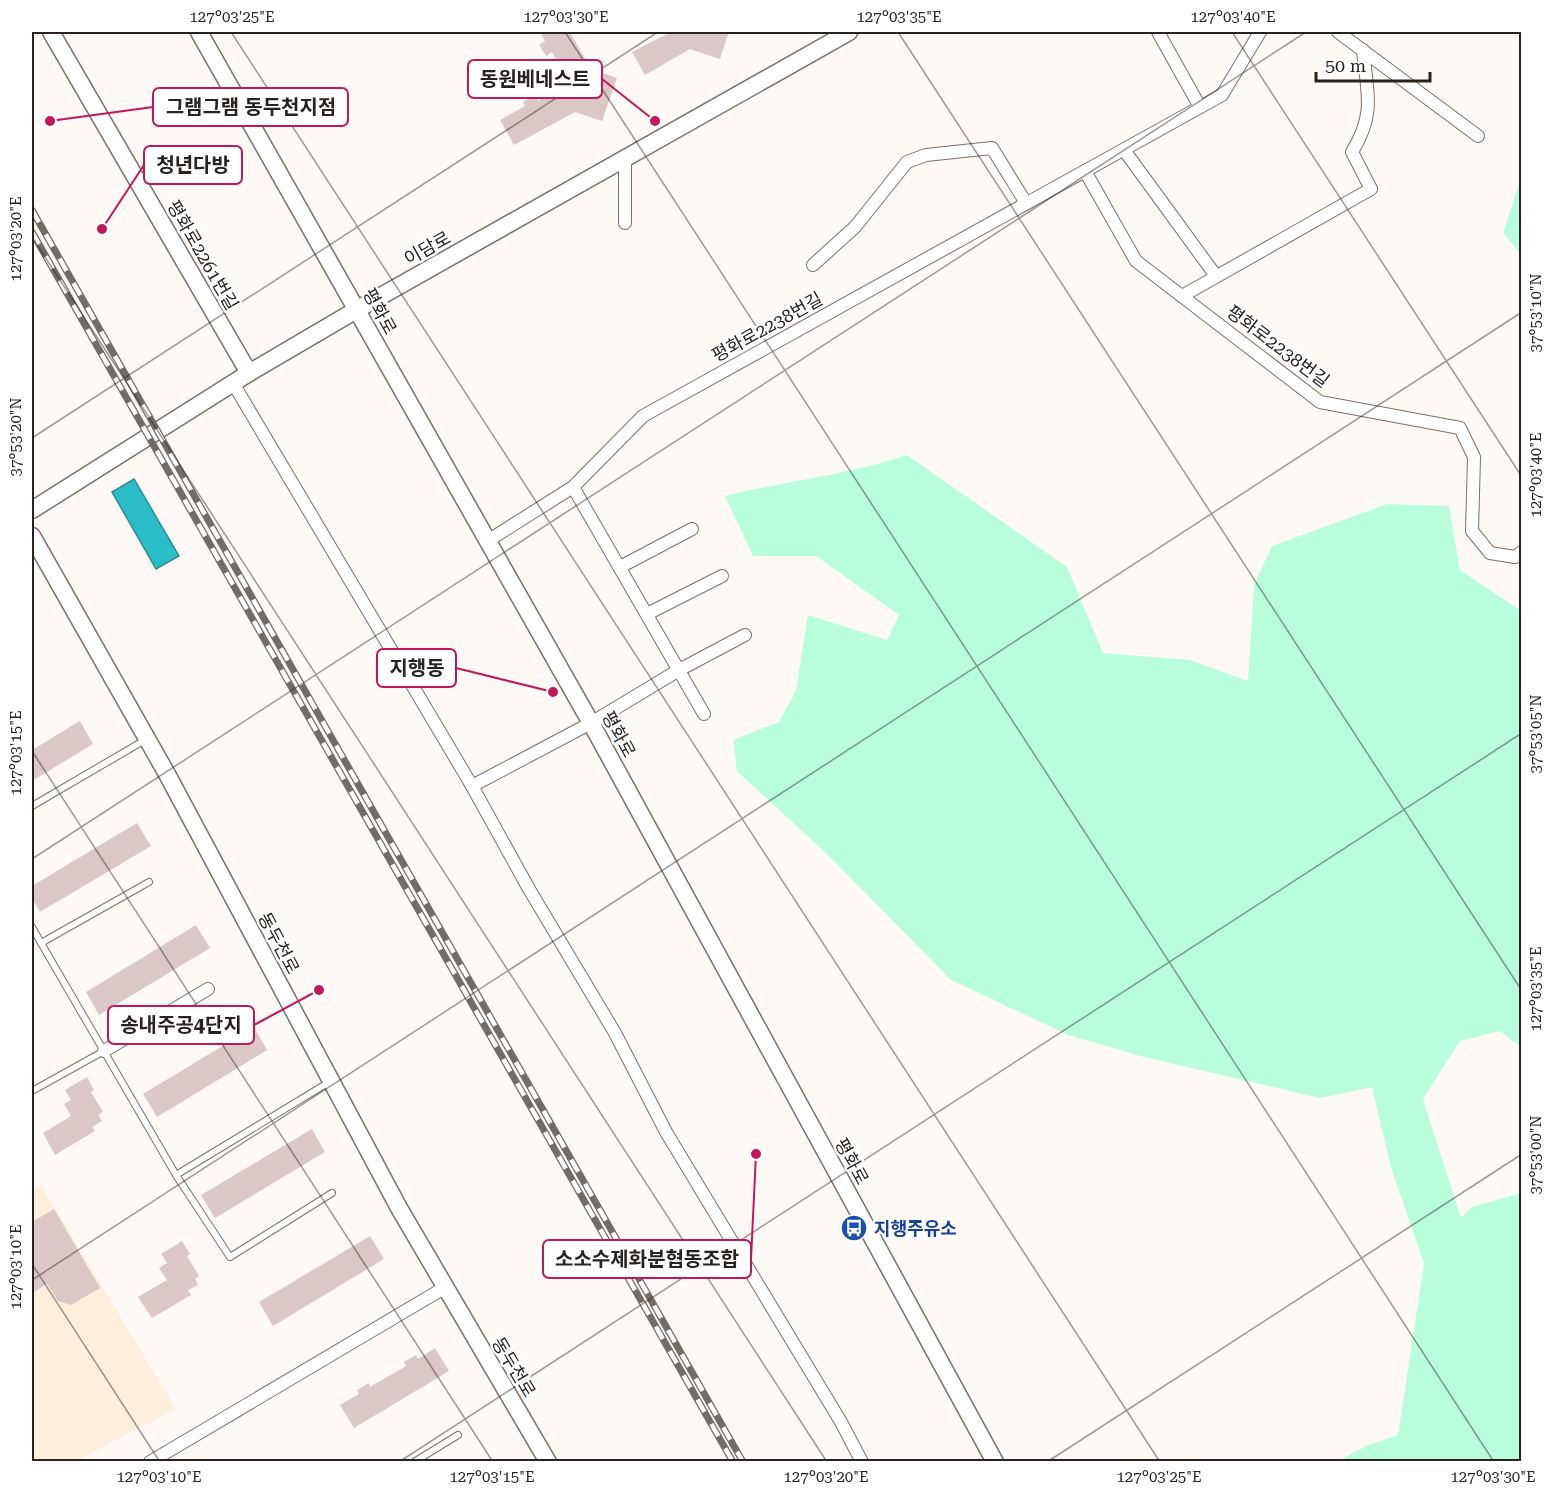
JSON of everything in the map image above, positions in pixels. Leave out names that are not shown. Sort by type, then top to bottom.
[{"type":"street","name":"평화로2261번길","points":[[51,32],[249,373]]},
{"type":"street","name":"평화로","points":[[199,32],[357,309],[486,542],[591,723],[995,1461]]},
{"type":"street","name":"이담로","points":[[32,510],[249,373],[357,309],[849,32]]},
{"type":"street","points":[[1158,32],[1200,107]]},
{"type":"street","name":"평화로2238번길","points":[[486,542],[573,487],[643,416],[1222,95],[1260,32]]},
{"type":"street","points":[[1338,32],[1478,136]]},
{"type":"street","points":[[1182,296],[1371,189],[1352,152],[1364,132],[1370,112],[1363,50]]},
{"type":"street","points":[[813,265],[855,227],[908,162],[926,155],[992,148],[1026,203]]},
{"type":"street","points":[[1124,150],[1216,276]]},
{"type":"street","points":[[625,158],[625,224]]},
{"type":"street","name":"평화로2238번길","points":[[1085,171],[1137,261],[1320,402],[1460,428],[1474,456],[1472,531],[1490,553],[1515,557],[1521,552]]},
{"type":"street","points":[[233,383],[472,786],[529,889],[615,1033],[666,1132],[841,1422],[862,1461]]},
{"type":"street","points":[[573,487],[704,714]]},
{"type":"street","points":[[620,567],[692,529]]},
{"type":"street","name":"동두천로","points":[[32,536],[147,739],[444,1288],[548,1461]]},
{"type":"street","points":[[647,614],[722,576]]},
{"type":"street","points":[[472,786],[591,723],[679,670],[745,635]]},
{"type":"street","points":[[104,1051],[208,989]]},
{"type":"street","points":[[150,1461],[444,1288]]},
{"type":"lane","points":[[32,806],[147,739]]},
{"type":"lane","points":[[41,944],[149,882]]},
{"type":"lane","points":[[32,927],[176,1175],[230,1257],[332,1193]]},
{"type":"lane","points":[[32,1091],[104,1051]]},
{"type":"lane","points":[[176,1175],[331,1081]]},
{"type":"lane","points":[[414,1461],[458,1435]]},
{"type":"shaded area","points":[[41,1185],[176,1409],[76,1461],[32,1462],[32,1191]]},
{"type":"green space","points":[[1521,181],[1521,254],[1503,233]]},
{"type":"green space","points":[[907,455],[1067,567],[1103,653],[1190,660],[1248,681],[1254,585],[1272,546],[1387,504],[1449,506],[1460,570],[1521,611],[1521,1047],[1500,1031],[1460,1041],[1423,1099],[1461,1218],[1472,1207],[1521,1193],[1521,1461],[1338,1461],[1368,1445],[1398,1435],[1424,1263],[1391,1168],[1372,1087],[1320,1098],[1144,1057],[1068,1035],[951,980],[829,856],[737,771],[733,740],[779,722],[796,690],[808,615],[887,640],[899,615],[816,556],[753,556],[725,496],[862,468]]},
{"type":"water","points":[[134,479],[179,556],[156,569],[112,492]]},
{"type":"building","points":[[540,32],[570,32],[591,69],[617,78],[602,121],[575,112],[514,145],[500,120],[525,106],[523,102],[534,95],[538,101],[570,83],[552,52],[546,56],[539,45],[545,41]]},
{"type":"building","points":[[671,32],[729,32],[720,59],[690,49],[645,75],[632,52]]},
{"type":"building","points":[[80,721],[93,744],[32,781],[32,750]]},
{"type":"building","points":[[137,823],[151,846],[40,912],[32,898],[32,886]]},
{"type":"building","points":[[196,925],[210,948],[99,1015],[86,992]]},
{"type":"building","points":[[254,1027],[267,1050],[157,1117],[143,1094]]},
{"type":"building","points":[[87,1077],[94,1090],[91,1092],[103,1112],[98,1115],[102,1121],[92,1127],[95,1131],[55,1155],[43,1133],[71,1116],[64,1104],[71,1100],[65,1090]]},
{"type":"building","points":[[312,1129],[325,1152],[215,1218],[201,1195]]},
{"type":"building","points":[[54,1209],[100,1288],[71,1305],[58,1301],[47,1284],[32,1293],[32,1222]]},
{"type":"building","points":[[370,1236],[384,1259],[273,1326],[259,1302]]},
{"type":"building","points":[[182,1241],[190,1254],[187,1256],[199,1276],[195,1279],[198,1285],[188,1290],[191,1295],[152,1318],[138,1297],[167,1280],[159,1268],[167,1263],[161,1254]]},
{"type":"building","points":[[435,1348],[449,1371],[354,1428],[340,1405],[359,1394],[357,1390],[369,1383],[370,1387],[406,1366],[404,1362],[416,1355],[418,1359]]},
{"type":"railway","points":[[32,210],[743,1462]]},
{"type":"railway","points":[[32,232],[733,1462]]},
{"type":"place","name":"그램그램 동두천지점","points":[[50,121]]},
{"type":"place","name":"동원베네스트","points":[[655,121]]},
{"type":"place","name":"청년다방","points":[[102,229]]},
{"type":"place","name":"지행동","points":[[553,692]]},
{"type":"place","name":"송내주공4단지","points":[[319,990]]},
{"type":"place","name":"소소수제화분협동조합","points":[[756,1154]]},
{"type":"place","name":"지행주유소","points":[[854,1228]]}]
